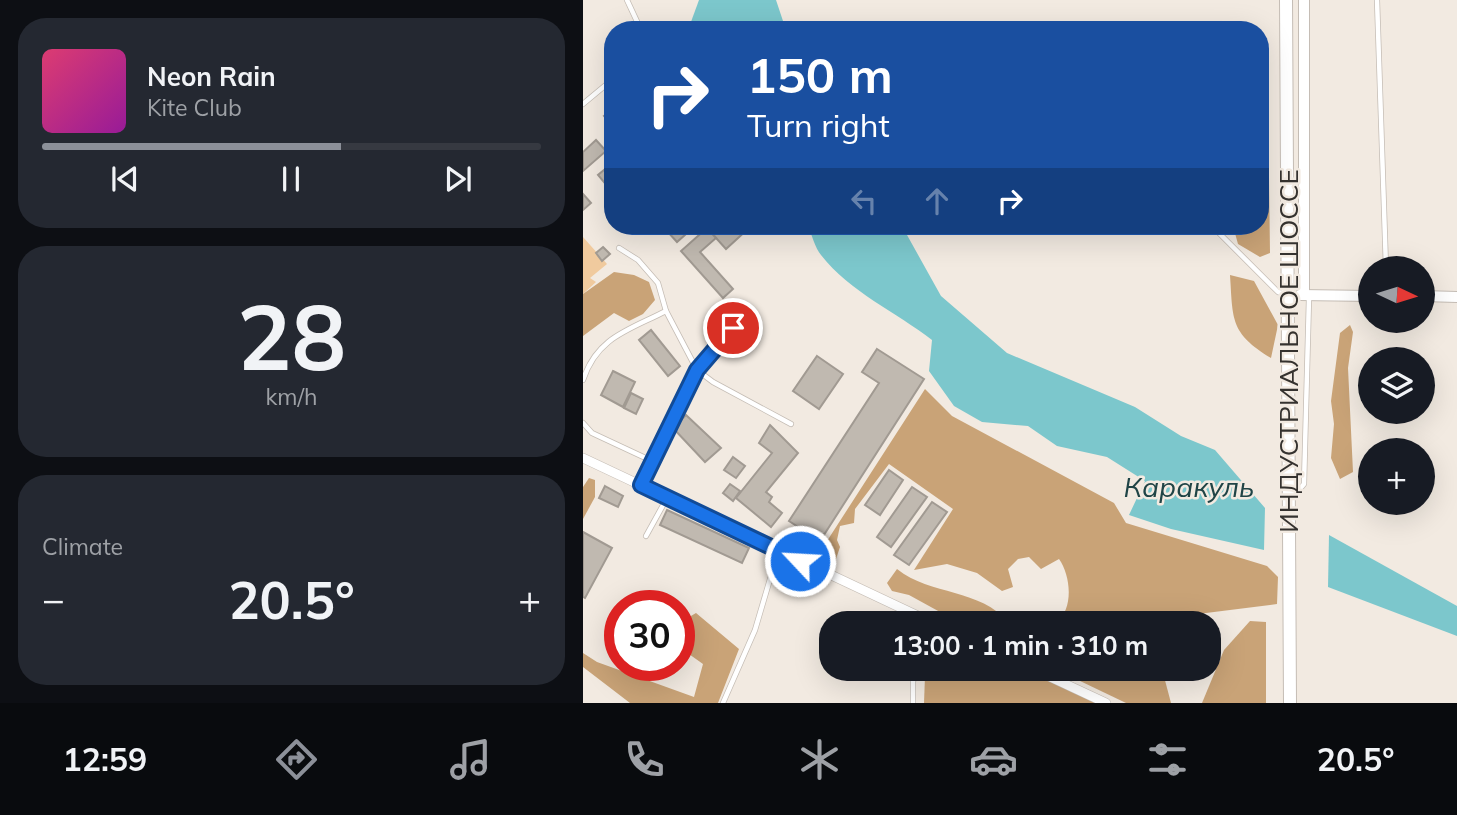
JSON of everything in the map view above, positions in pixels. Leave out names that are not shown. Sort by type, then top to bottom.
[{"type":"main road","name":"ИНДУСТРИАЛЬНОЕ ШОССЕ","points":[[1287,0],[1290,703]]},
{"type":"street","points":[[1304,0],[1306,295]]},
{"type":"street","points":[[1289,295],[1358,296]]},
{"type":"street","points":[[1435,296],[1457,297]]},
{"type":"street","points":[[583,458],[907,611]]},
{"type":"street","points":[[1059,681],[1106,703]]},
{"type":"lane","points":[[627,0],[637,21]]},
{"type":"lane","points":[[1377,0],[1386,256]]},
{"type":"lane","points":[[583,104],[604,86]]},
{"type":"lane","points":[[1221,235],[1278,292],[1289,295]]},
{"type":"lane","points":[[619,248],[638,260],[658,283],[666,311],[697,370],[791,424]]},
{"type":"lane","points":[[1289,501],[1304,484],[1306,295]]},
{"type":"lane","points":[[583,380],[589,362],[601,346],[666,311]]},
{"type":"lane","points":[[641,485],[697,370],[733,328]]},
{"type":"lane","points":[[583,423],[592,433],[652,461]]},
{"type":"lane","points":[[646,537],[667,497]]},
{"type":"lane","points":[[723,703],[755,631],[778,551]]},
{"type":"lane","points":[[913,681],[913,703]]},
{"type":"shaded area","points":[[1269,177],[1270,253],[1260,257],[1238,244],[1236,235],[1269,235]]},
{"type":"shaded area","points":[[583,237],[607,264],[590,278],[596,282],[583,294]]},
{"type":"shaded area","points":[[614,272],[634,275],[649,282],[655,300],[643,314],[629,321],[614,313],[583,336],[583,294]]},
{"type":"shaded area","points":[[1230,275],[1254,281],[1278,325],[1271,358],[1248,341],[1236,324]]},
{"type":"shaded area","points":[[1350,325],[1353,332],[1348,368],[1353,472],[1340,479],[1331,458],[1334,424],[1331,401],[1340,333]]},
{"type":"shaded area","points":[[925,389],[952,416],[1114,503],[1126,523],[1267,566],[1278,577],[1277,604],[1221,611],[1065,611],[1068,583],[1059,559],[1041,569],[1029,557],[1018,559],[1008,569],[1013,587],[1002,591],[977,573],[947,564],[914,570],[953,509],[889,464],[855,509],[854,523],[840,526],[837,540],[840,547],[834,565],[818,555]]},
{"type":"shaded area","points":[[589,478],[595,480],[595,497],[583,519],[583,487]]},
{"type":"shaded area","points":[[897,569],[910,578],[970,598],[995,611],[938,611],[909,595],[892,591],[887,583]]},
{"type":"shaded area","points":[[695,614],[739,649],[718,703],[630,703],[583,667],[583,653],[604,665],[604,681],[650,681],[694,697],[703,664],[695,658]]},
{"type":"shaded area","points":[[1250,621],[1266,622],[1266,703],[1202,703],[1211,681],[1221,681],[1221,657],[1224,650]]},
{"type":"shaded area","points":[[925,681],[1055,681],[1100,703],[924,703]]},
{"type":"shaded area","points":[[1080,681],[1165,681],[1171,703],[1126,703]]},
{"type":"water","points":[[699,0],[776,0],[783,21],[691,21]]},
{"type":"water","name":"Каракуль","points":[[811,235],[907,235],[941,296],[1007,353],[1135,407],[1181,436],[1215,450],[1265,508],[1264,550],[1171,529],[1129,515],[1145,481],[1107,457],[1057,446],[1028,426],[982,422],[954,406],[929,371],[932,340],[859,291],[833,268],[815,245]]},
{"type":"water","points":[[1329,535],[1457,606],[1457,636],[1328,587]]},
{"type":"building","points":[[596,140],[604,149],[604,153],[583,171],[583,152]]},
{"type":"building","points":[[604,170],[604,182],[598,175]]},
{"type":"building","points":[[583,194],[591,203],[583,210]]},
{"type":"building","points":[[671,235],[685,235],[677,242]]},
{"type":"building","points":[[699,235],[713,235],[716,238],[700,252],[733,289],[723,298],[681,251]]},
{"type":"building","points":[[713,235],[741,235],[726,249]]},
{"type":"building","points":[[603,247],[610,254],[602,261],[596,253]]},
{"type":"building","points":[[651,330],[680,366],[668,376],[639,340]]},
{"type":"building","points":[[877,349],[924,379],[820,541],[789,521],[879,383],[862,372]]},
{"type":"building","points":[[817,356],[843,374],[819,409],[793,391]]},
{"type":"building","points":[[613,371],[635,382],[623,407],[601,395]]},
{"type":"building","points":[[631,393],[643,399],[636,414],[624,408]]},
{"type":"building","points":[[686,415],[721,448],[705,462],[673,428]]},
{"type":"building","points":[[770,425],[798,453],[766,492],[772,497],[769,502],[782,513],[771,527],[736,498],[772,453],[759,443]]},
{"type":"building","points":[[733,457],[745,466],[736,478],[724,470]]},
{"type":"building","points":[[889,470],[903,480],[880,515],[865,505]]},
{"type":"building","points":[[730,484],[740,491],[733,501],[723,493]]},
{"type":"building","points":[[605,486],[623,496],[618,507],[599,498]]},
{"type":"building","points":[[912,487],[927,497],[891,547],[877,537]]},
{"type":"building","points":[[932,502],[947,512],[909,565],[894,555]]},
{"type":"building","points":[[667,510],[749,548],[742,563],[660,525]]},
{"type":"building","points":[[583,532],[612,548],[585,598],[583,597]]},
{"type":"building","points":[[788,568],[802,574],[793,593],[779,587]]},
{"type":"route","points":[[733,328],[697,370],[641,485],[800,561]]}]
